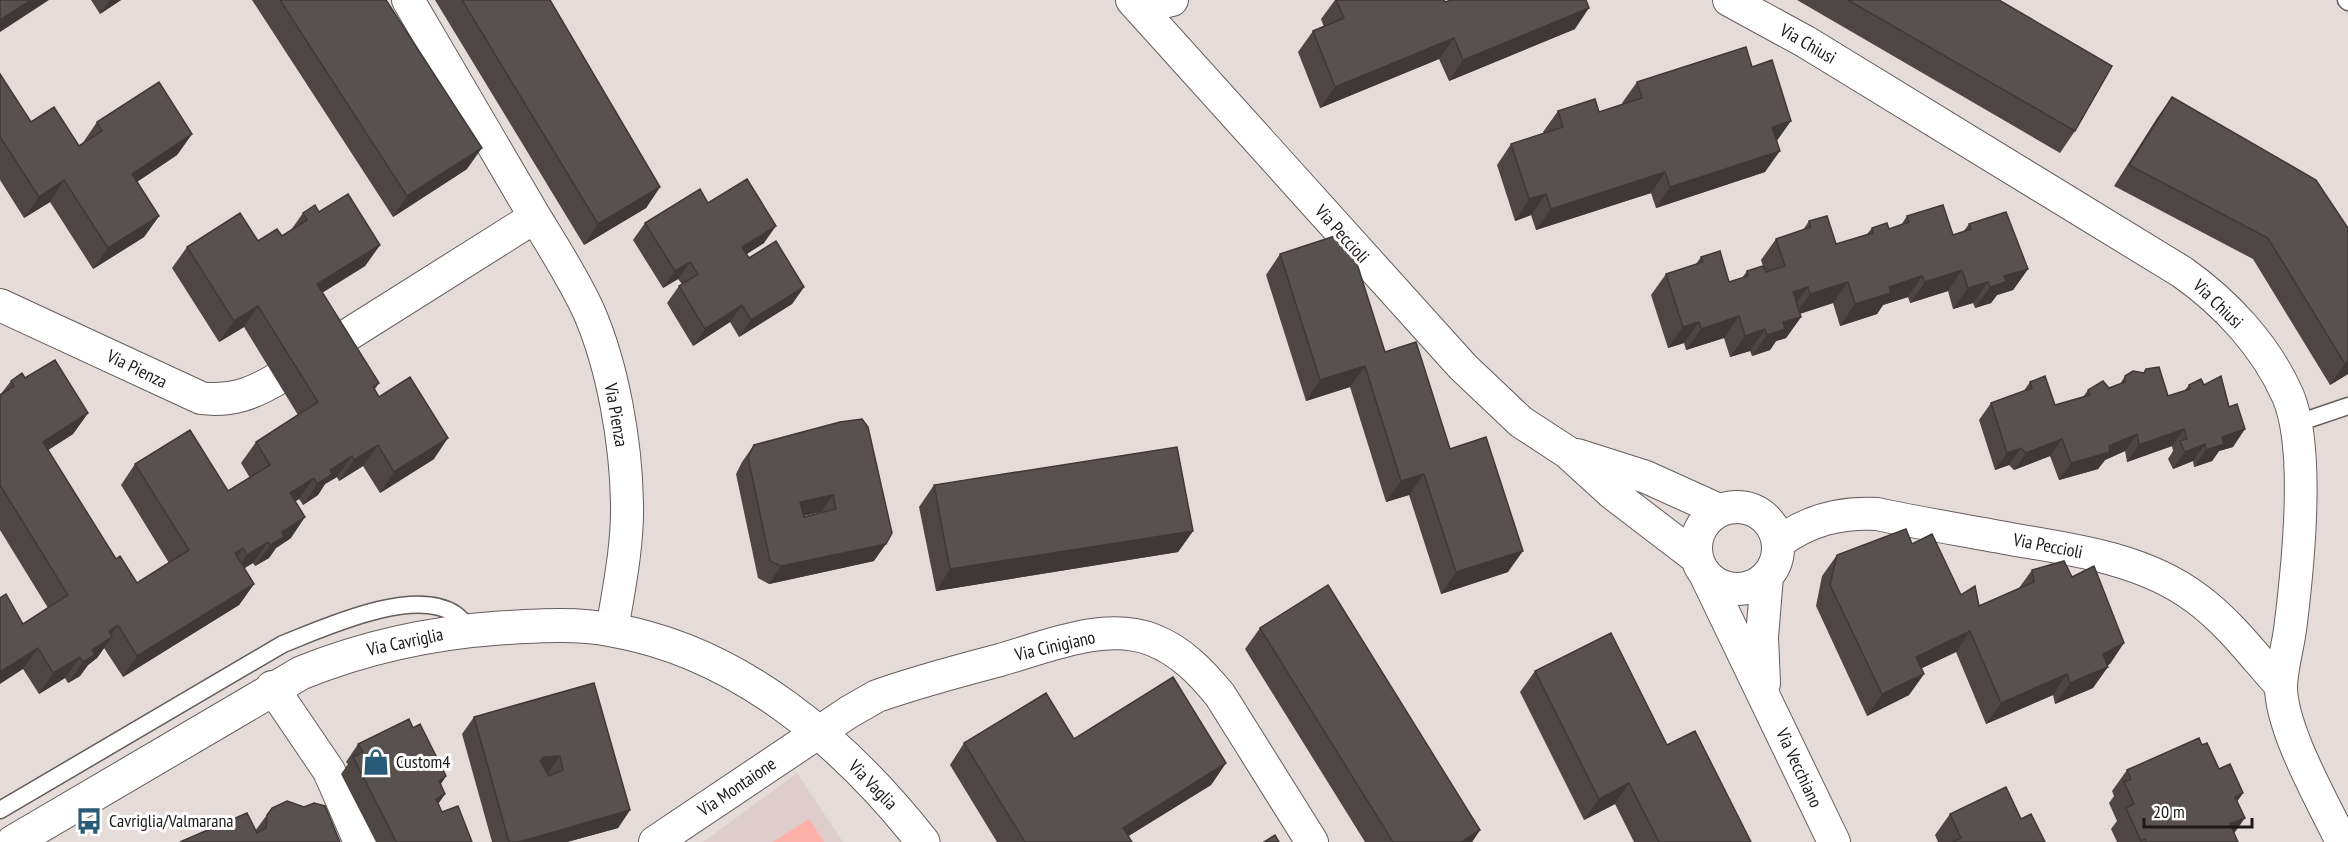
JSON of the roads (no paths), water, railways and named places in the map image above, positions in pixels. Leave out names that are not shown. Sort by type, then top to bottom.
[{"type":"street","name":"Via Pienza","points":[[408,0],[535,217],[589,314],[602,347],[624,458],[627,503],[624,553],[612,630]]},
{"type":"street","points":[[1135,4],[1172,0]]},
{"type":"street","name":"Via Chiusi","points":[[1729,0],[1832,58],[2193,280],[2220,302],[2264,354],[2288,397],[2295,424],[2299,463],[2298,547],[2291,622],[2281,686],[2292,734],[2342,842]]},
{"type":"street","name":"Via Peccioli","points":[[1135,4],[1464,367],[1521,422],[1567,452],[1612,494],[1701,567]]},
{"type":"street","points":[[327,348],[535,217]]},
{"type":"street","name":"Via Pienza","points":[[0,305],[201,398],[214,400],[241,397],[277,379]]},
{"type":"street","name":"Via Peccioli","points":[[1567,452],[1646,477],[1719,510]]},
{"type":"street","points":[[1730,507],[1752,509],[1770,522],[1778,543],[1775,561],[1767,576],[1756,585],[1743,589],[1717,585],[1701,567],[1698,533],[1707,519],[1719,510],[1730,507]]},
{"type":"street","name":"Via Peccioli","points":[[1778,543],[1799,528],[1820,520],[1856,513],[1877,514],[2066,549],[2120,562],[2169,580],[2197,598],[2225,624],[2281,686]]},
{"type":"street","name":"Via Vecchiano","points":[[1701,567],[1834,842]]},
{"type":"street","name":"Via Vecchiano","points":[[1764,694],[1762,637],[1767,576]]},
{"type":"street","name":"Via Cavriglia","points":[[13,842],[272,687],[342,657],[431,635],[471,630],[557,625],[612,630],[671,645],[712,662],[765,692],[819,732]]},
{"type":"street","name":"Via Cinigiano","points":[[819,732],[862,704],[899,688],[1088,637],[1135,635],[1173,650],[1208,680],[1220,695],[1312,842]]},
{"type":"street","points":[[272,687],[329,771],[360,842]]},
{"type":"street","name":"Via Montaione","points":[[655,842],[819,732]]},
{"type":"street","name":"Via Vaglia","points":[[819,732],[871,781],[923,842]]},
{"type":"lane","points":[[2295,424],[2348,406]]},
{"type":"lane","points":[[0,810],[283,644],[325,627],[394,608],[423,605],[455,614],[471,630]]},
{"type":"place","name":"Custom4","points":[[376,762]]},
{"type":"place","name":"Cavriglia/Valmarana","points":[[89,821]]}]
